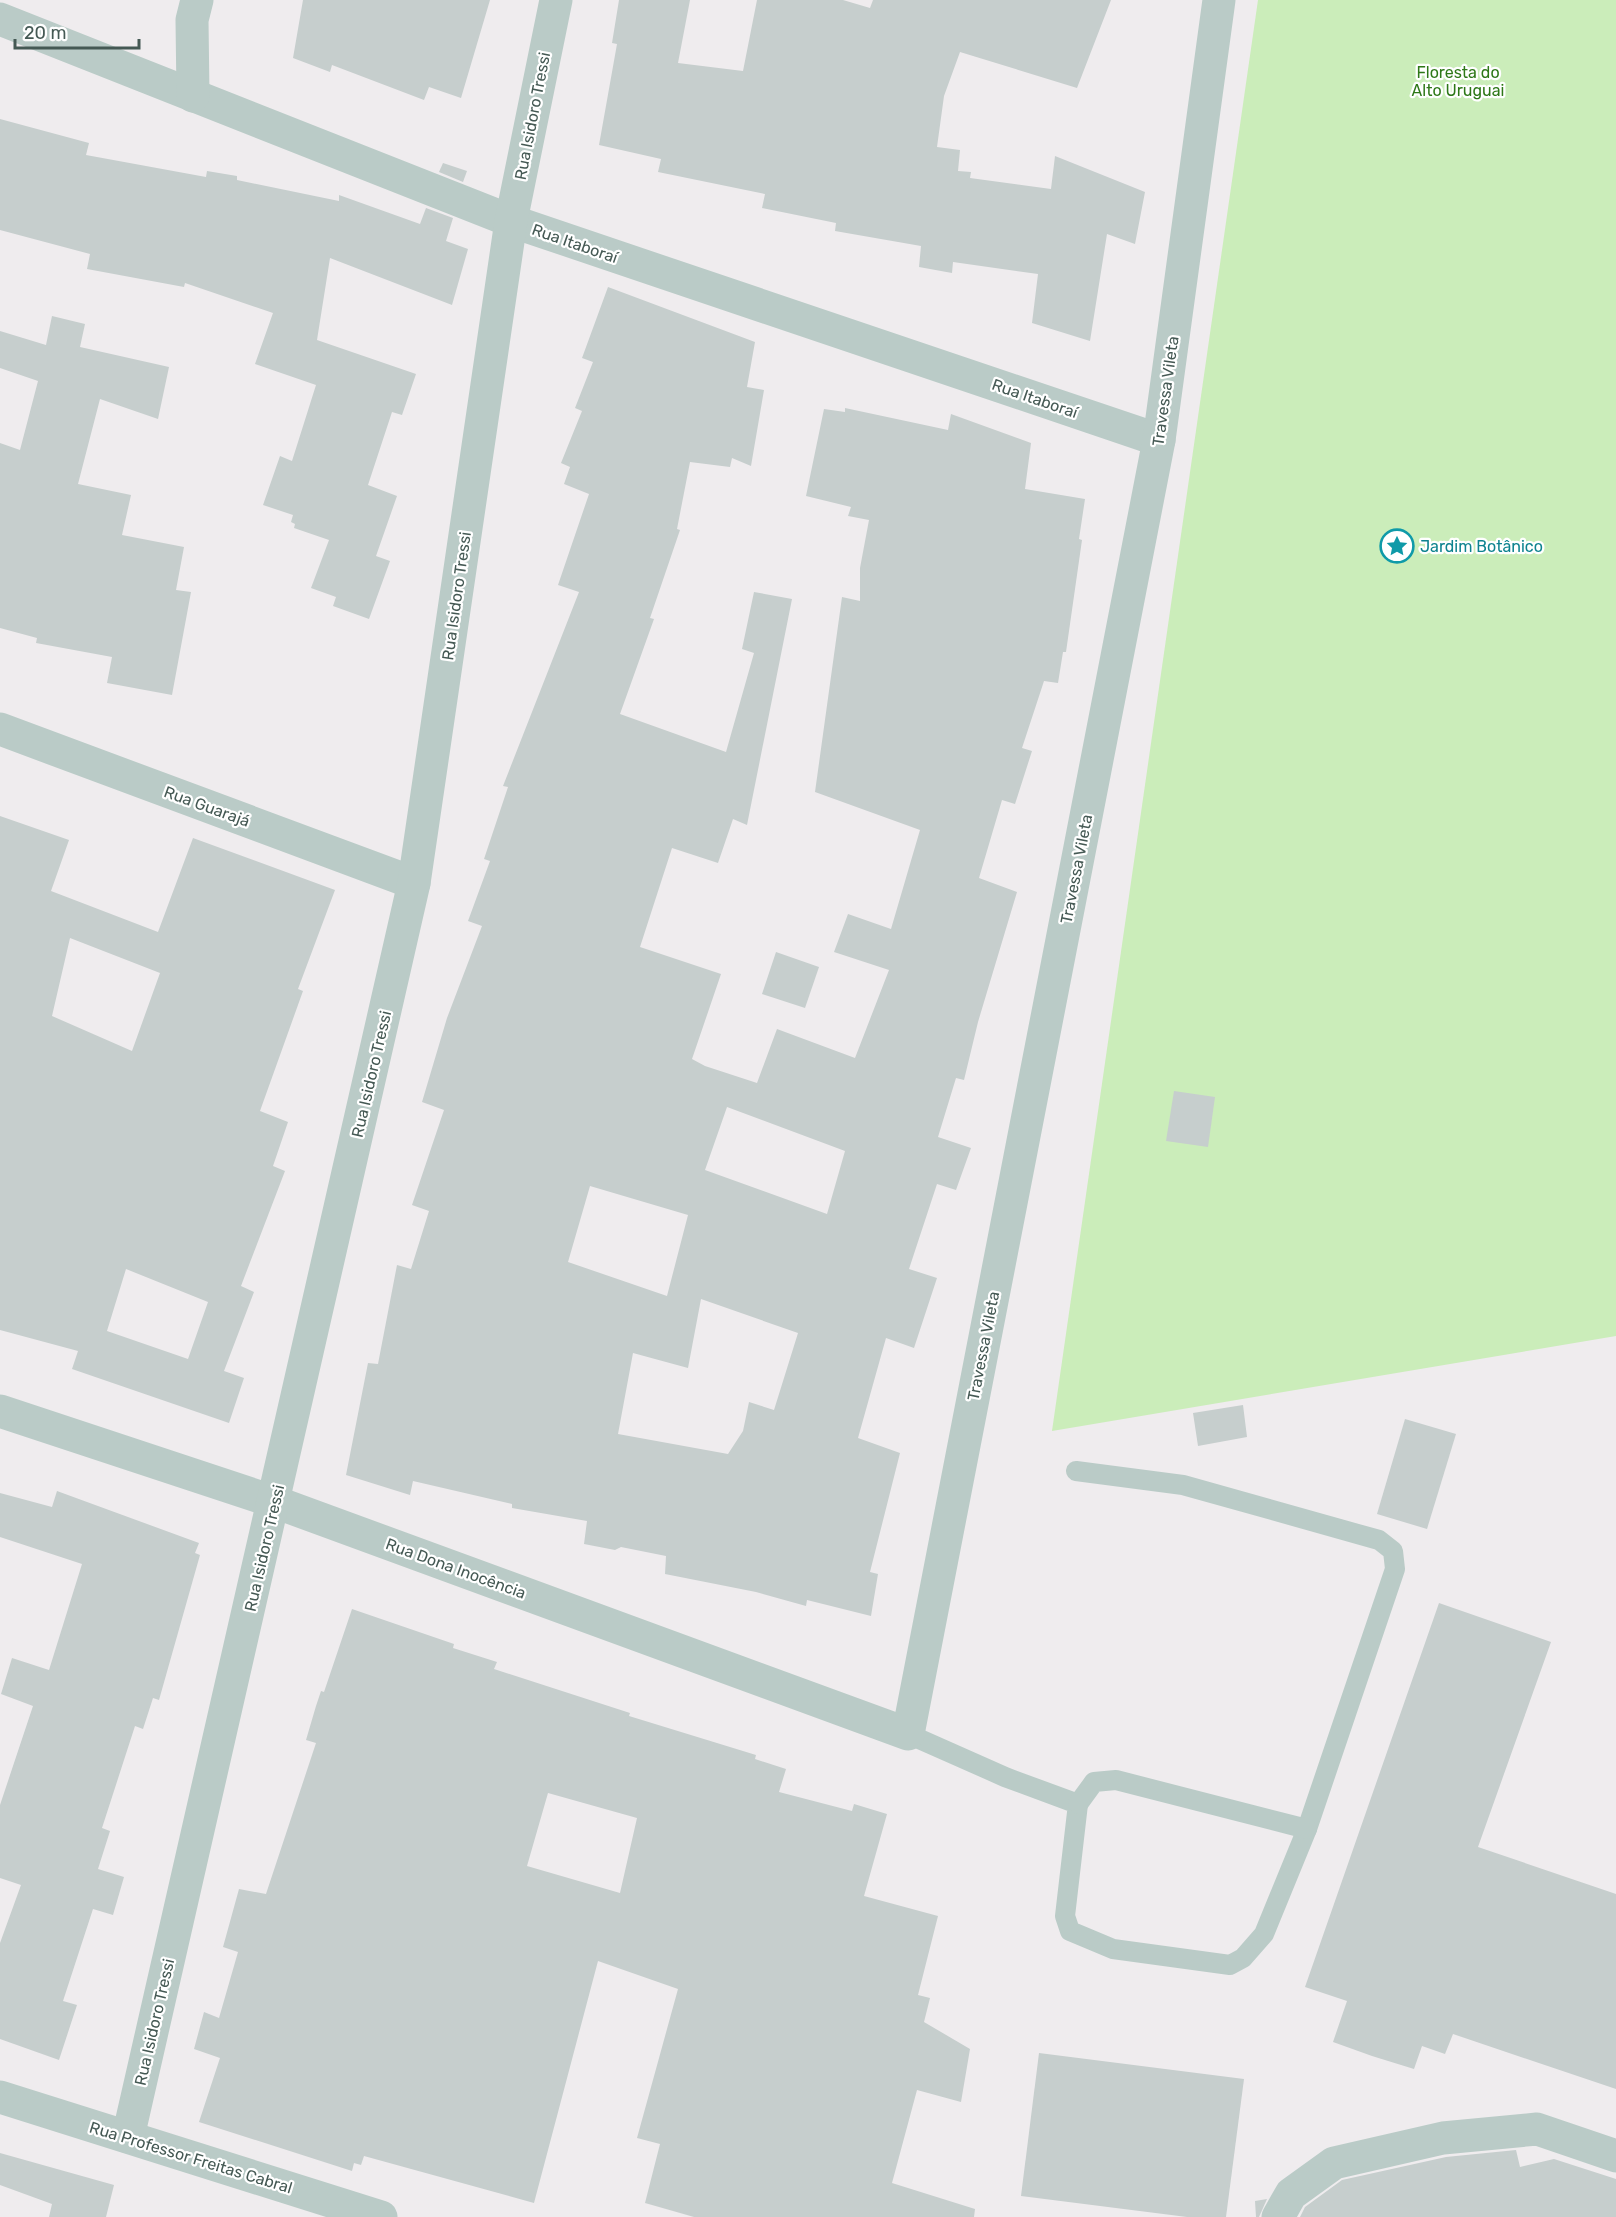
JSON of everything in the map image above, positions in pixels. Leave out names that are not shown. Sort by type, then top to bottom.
[{"type":"street","points":[[193,96],[192,20],[196,0]]},
{"type":"street","name":"Rua Isidoro Tressi","points":[[128,2137],[275,1502],[414,884],[511,221],[555,0]]},
{"type":"street","name":"Travessa Vileta","points":[[908,1734],[1159,440],[1219,0]]},
{"type":"street","name":"Rua Itaboraí","points":[[0,19],[511,221],[1159,440]]},
{"type":"street","name":"Rua Guarajá","points":[[0,729],[414,884]]},
{"type":"street","name":"Rua Dona Inocência","points":[[0,1411],[275,1502],[908,1734]]},
{"type":"street","name":"Rua Professor Freitas Cabral","points":[[0,2097],[381,2217]]},
{"type":"street","points":[[1278,2217],[1291,2194],[1334,2163],[1443,2138],[1537,2129],[1616,2156]]},
{"type":"lane","points":[[1076,1471],[1183,1485],[1379,1540],[1393,1551],[1395,1569],[1307,1829],[1264,1934],[1243,1958],[1230,1965],[1113,1949],[1070,1931],[1065,1916],[1078,1804],[1094,1782],[1116,1780],[1307,1829]]},
{"type":"lane","points":[[908,1734],[1005,1777],[1078,1804]]},
{"type":"green space","name":"Jardim Botânico","points":[[1258,0],[1616,0],[1616,1336],[1052,1431]]},
{"type":"building","points":[[303,0],[490,0],[461,98],[429,87],[424,100],[332,65],[330,72],[293,58]]},
{"type":"building","points":[[619,0],[690,0],[678,63],[743,71],[757,0],[843,0],[870,8],[873,0],[1111,0],[1077,88],[960,52],[944,96],[937,147],[960,150],[958,171],[971,172],[970,178],[1051,189],[1055,156],[1145,192],[1135,244],[1107,234],[1090,341],[1032,323],[1038,274],[953,262],[952,273],[919,267],[921,246],[835,231],[836,223],[762,208],[765,194],[658,172],[661,159],[599,145],[617,44],[612,43]]},
{"type":"building","points":[[0,119],[89,143],[86,155],[206,177],[207,171],[237,176],[237,180],[339,201],[339,195],[420,224],[426,208],[453,218],[446,241],[468,249],[452,305],[330,258],[317,340],[416,374],[402,415],[392,412],[368,485],[397,496],[376,556],[390,561],[369,619],[333,606],[336,597],[311,588],[329,540],[294,528],[295,524],[291,522],[293,515],[263,505],[280,456],[292,461],[316,385],[255,364],[273,313],[185,283],[184,287],[87,269],[90,254],[0,230]]},
{"type":"building","points":[[443,163],[467,171],[463,182],[439,172]]},
{"type":"building","points":[[608,287],[755,342],[747,387],[764,390],[751,466],[732,458],[730,467],[690,462],[677,529],[680,530],[650,618],[654,619],[620,714],[726,752],[754,653],[742,649],[754,592],[792,599],[747,825],[733,819],[718,863],[672,848],[640,947],[721,974],[692,1059],[705,1066],[757,1083],[777,1029],[855,1058],[889,970],[834,952],[848,914],[891,929],[920,830],[815,792],[842,597],[860,601],[860,568],[869,520],[848,516],[851,507],[806,496],[824,409],[845,412],[845,408],[948,430],[951,414],[1031,443],[1025,489],[1085,499],[1079,539],[1082,540],[1066,652],[1063,652],[1058,683],[1044,681],[1022,748],[1032,751],[1015,804],[1002,800],[979,878],[1017,892],[978,1022],[964,1080],[956,1078],[938,1137],[971,1148],[956,1190],[937,1184],[909,1269],[937,1278],[914,1348],[886,1338],[858,1438],[900,1453],[870,1572],[878,1574],[871,1616],[807,1600],[806,1606],[756,1592],[665,1574],[666,1556],[621,1547],[615,1550],[584,1544],[587,1521],[512,1508],[512,1504],[413,1481],[410,1495],[346,1475],[368,1363],[378,1364],[397,1265],[411,1269],[429,1211],[412,1205],[444,1110],[422,1102],[447,1018],[482,926],[468,921],[490,861],[484,859],[508,787],[503,786],[579,592],[558,585],[589,494],[564,484],[570,467],[561,463],[582,411],[575,408],[593,362],[582,358]],"holes":[[[727,1107],[845,1151],[827,1214],[705,1170]],[[590,1186],[688,1215],[667,1296],[568,1262]],[[701,1299],[798,1333],[774,1410],[749,1402],[743,1431],[728,1454],[618,1434],[633,1353],[688,1368]]]},
{"type":"building","points":[[52,316],[85,324],[80,347],[169,367],[158,419],[100,399],[78,484],[131,495],[122,535],[184,547],[176,590],[191,592],[172,695],[107,683],[112,657],[36,643],[37,638],[0,628],[0,443],[20,450],[38,381],[0,368],[0,331],[46,345]]},
{"type":"building","points":[[0,816],[69,840],[51,891],[158,932],[193,838],[335,890],[298,989],[303,991],[260,1111],[288,1122],[273,1166],[285,1171],[241,1286],[254,1292],[224,1371],[244,1378],[229,1423],[72,1369],[78,1351],[0,1330]],"holes":[[[70,938],[160,973],[132,1051],[52,1016]],[[126,1269],[208,1302],[188,1359],[107,1331]]]},
{"type":"building","points":[[776,952],[819,967],[805,1008],[762,994]]},
{"type":"building","points":[[1174,1091],[1215,1097],[1208,1147],[1166,1141]]},
{"type":"building","points":[[1243,1405],[1247,1437],[1198,1446],[1193,1413]]},
{"type":"building","points":[[1405,1419],[1456,1434],[1427,1529],[1377,1514]]},
{"type":"building","points":[[57,1491],[199,1543],[195,1553],[200,1555],[159,1700],[153,1698],[143,1729],[135,1726],[102,1828],[110,1831],[98,1869],[124,1877],[113,1915],[93,1909],[63,2001],[77,2005],[59,2060],[0,2039],[0,1943],[21,1885],[0,1878],[0,1805],[33,1706],[1,1694],[12,1658],[49,1670],[82,1564],[0,1537],[0,1493],[52,1507]]},
{"type":"building","points":[[1439,1603],[1551,1642],[1478,1847],[1616,1894],[1616,2089],[1453,2034],[1445,2054],[1422,2046],[1414,2069],[1372,2056],[1333,2042],[1347,2001],[1305,1987]]},
{"type":"building","points":[[352,1609],[454,1644],[453,1648],[497,1662],[494,1669],[630,1713],[629,1716],[756,1755],[755,1759],[786,1769],[779,1792],[852,1811],[854,1804],[887,1814],[864,1896],[938,1916],[918,1995],[930,1998],[924,2022],[970,2049],[961,2102],[917,2090],[892,2183],[975,2209],[974,2217],[694,2217],[645,2203],[660,2144],[637,2138],[678,1989],[598,1961],[534,2203],[364,2156],[361,2165],[354,2163],[352,2171],[199,2122],[220,2058],[194,2049],[204,2012],[219,2018],[238,1952],[223,1947],[239,1889],[266,1894],[316,1743],[306,1740],[321,1691],[324,1692]],"holes":[[[548,1793],[637,1818],[620,1893],[527,1866]]]},
{"type":"building","points":[[1039,2053],[1244,2079],[1226,2217],[1187,2217],[1021,2196]]},
{"type":"building","points":[[1516,2150],[1520,2167],[1554,2159],[1616,2179],[1616,2217],[1300,2217],[1305,2207],[1342,2180],[1446,2157]]},
{"type":"building","points":[[0,2153],[114,2185],[106,2217],[49,2217],[52,2204],[0,2185]]},
{"type":"building","points":[[1267,2199],[1259,2217],[1256,2217],[1255,2201]]},
{"type":"place","name":"Jardim Botânico","points":[[1397,546]]},
{"type":"park label","name":"Floresta do Alto Uruguai","points":[[1458,81]]}]
